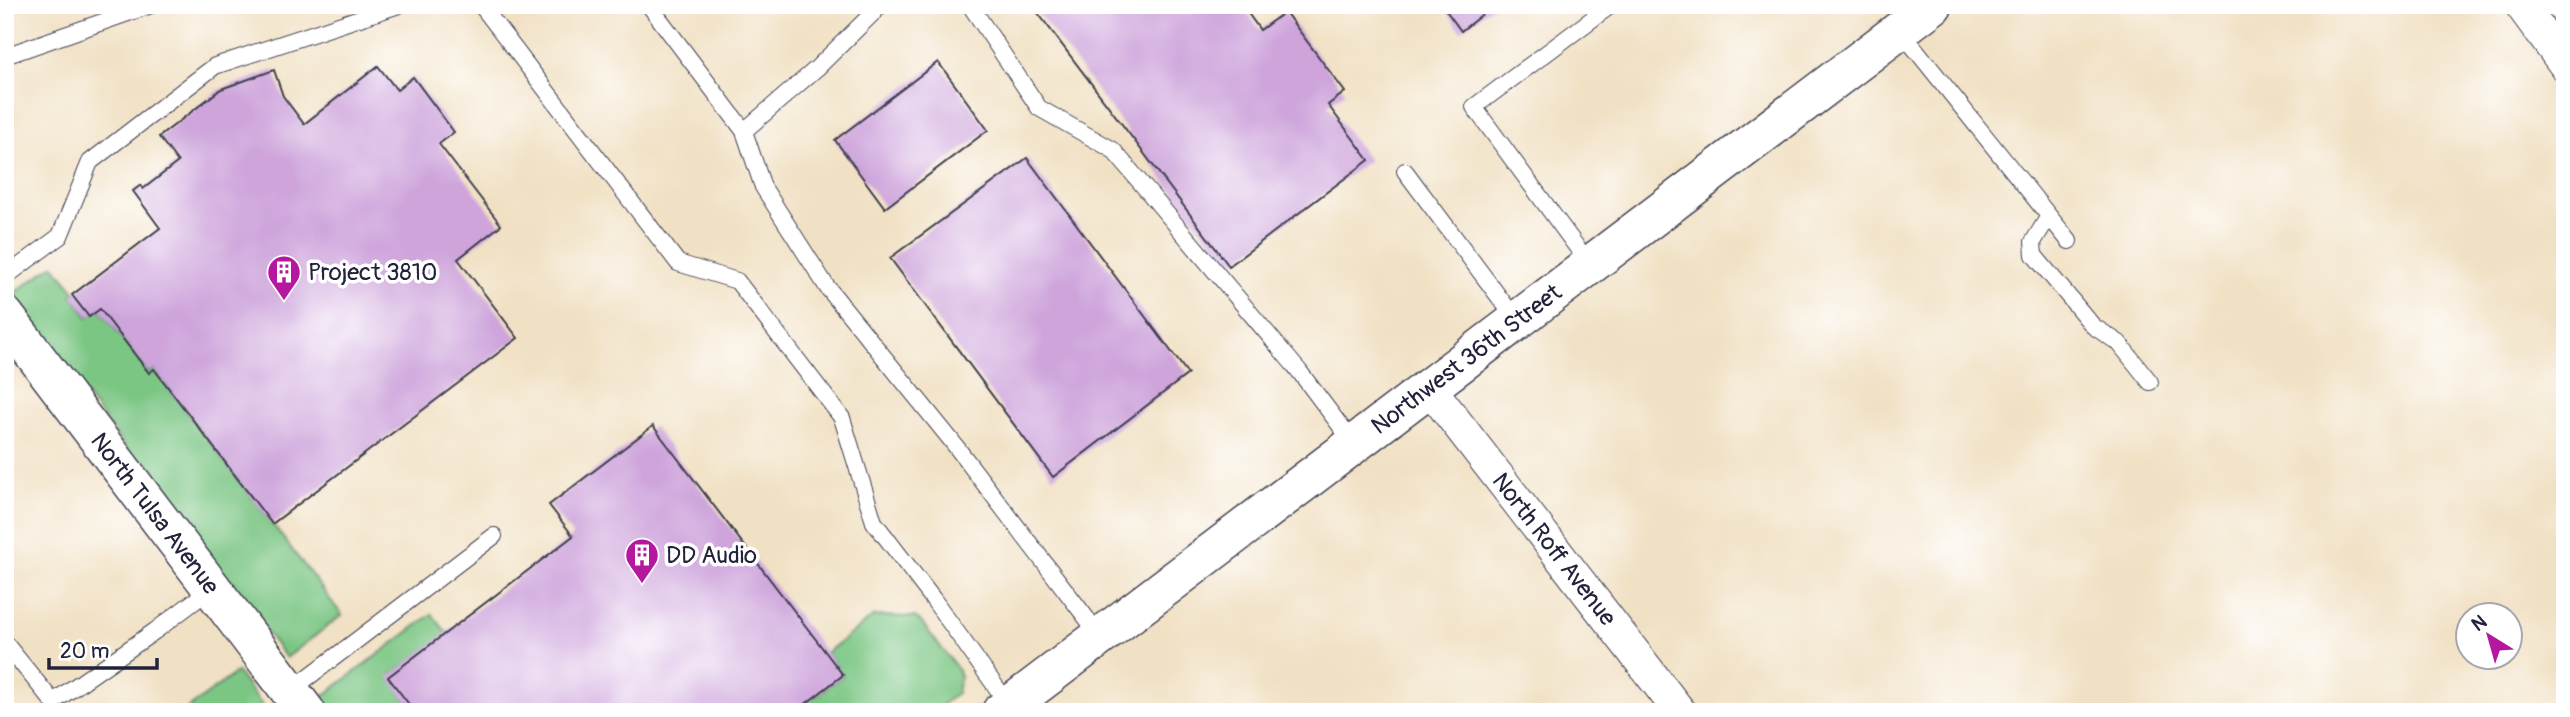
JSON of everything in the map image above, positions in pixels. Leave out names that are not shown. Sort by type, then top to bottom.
[{"type":"main road","name":"Northwest 36th Street","points":[[1005,708],[1933,5]]},
{"type":"main road","name":"North Tulsa Avenue","points":[[5,316],[298,702]]},
{"type":"street","points":[[2521,5],[2565,65]]},
{"type":"street","name":"North Roff Avenue","points":[[1429,387],[1680,712]]},
{"type":"lane","points":[[5,56],[151,5]]},
{"type":"lane","points":[[5,277],[60,236],[90,162],[215,66],[399,5]]},
{"type":"lane","points":[[481,5],[678,263],[737,281],[842,418],[874,522],[933,599],[1005,708]]},
{"type":"lane","points":[[649,5],[744,131],[763,187],[827,287],[951,440],[1100,636]]},
{"type":"lane","points":[[744,131],[817,68],[879,8],[878,5]]},
{"type":"lane","points":[[971,5],[1039,108],[1113,150],[1299,371],[1354,444]]},
{"type":"lane","points":[[1590,265],[1474,107],[1611,5]]},
{"type":"lane","points":[[1900,30],[2068,241]]},
{"type":"lane","points":[[1405,171],[1517,321]]},
{"type":"lane","points":[[2049,216],[2033,243],[2034,255],[2093,326],[2119,343],[2150,382]]},
{"type":"lane","points":[[298,702],[494,536]]},
{"type":"lane","points":[[5,643],[53,702],[212,588]]},
{"type":"green space","points":[[53,265],[76,292],[72,295],[88,317],[100,309],[149,373],[154,369],[342,615],[286,658],[10,296]]},
{"type":"green space","points":[[432,614],[447,633],[389,677],[415,712],[327,712],[318,700]]},
{"type":"green space","points":[[874,616],[915,617],[921,622],[957,668],[960,677],[957,693],[933,712],[795,712],[843,675],[826,653]]},
{"type":"green space","points":[[237,672],[267,712],[183,712]]},
{"type":"building","points":[[1032,5],[1242,5],[1260,30],[1285,12],[1345,92],[1328,105],[1369,160],[1229,266]]},
{"type":"building","points":[[1442,5],[1494,5],[1461,31]]},
{"type":"building","points":[[938,62],[988,130],[885,208],[835,140]]},
{"type":"building","name":"Project 3810","points":[[378,66],[397,90],[413,77],[454,132],[439,144],[501,225],[458,259],[518,338],[272,524],[154,369],[149,373],[100,309],[89,317],[72,295],[160,228],[133,191],[141,185],[143,189],[178,162],[159,137],[221,89],[274,70],[283,96],[304,124]]},
{"type":"building","points":[[1027,158],[1188,374],[1053,477],[890,258]]},
{"type":"building","name":"DD Audio","points":[[653,426],[843,675],[795,712],[415,712],[388,677],[573,536],[549,505]]},
{"type":"place","name":"Project 3810","points":[[284,302]]},
{"type":"place","name":"DD Audio","points":[[642,585]]}]
